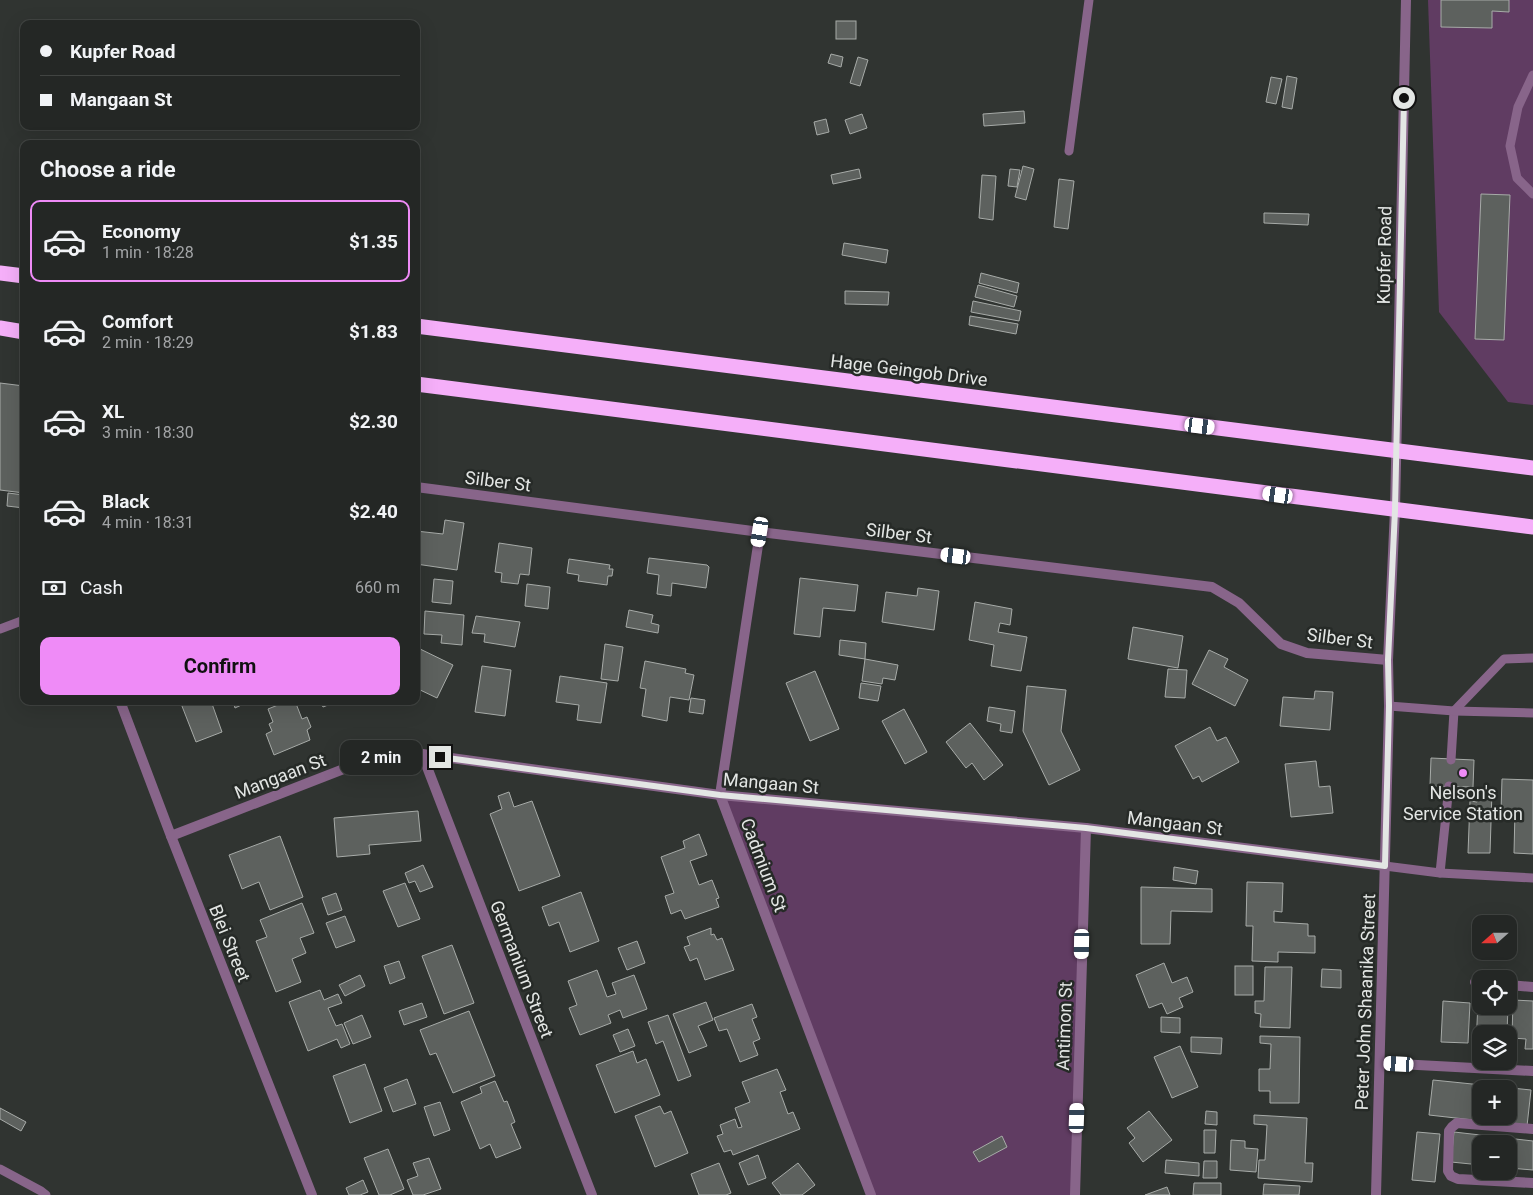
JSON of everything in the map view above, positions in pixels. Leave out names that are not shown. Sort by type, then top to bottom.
[{"type":"highway","points":[[0,272],[20,275]]},
{"type":"highway","name":"Hage Geingob Drive","points":[[420,327],[1533,468]]},
{"type":"highway","points":[[0,328],[20,331]]},
{"type":"highway","points":[[420,385],[1533,527]]},
{"type":"street","name":"Kupfer Road","points":[[1395,510],[1406,0]]},
{"type":"street","name":"Silber St","points":[[420,488],[760,532],[1212,587],[1239,603],[1281,644],[1307,653],[1388,660]]},
{"type":"street","name":"Peter John Shaanika Street","points":[[1376,1195],[1389,706],[1388,660],[1395,510]]},
{"type":"street","name":"Cadmium St","points":[[760,532],[720,795],[871,1195]]},
{"type":"street","name":"Blei Street","points":[[121,705],[170,836],[312,1195]]},
{"type":"street","name":"Mangaan St","points":[[170,836],[390,751],[401,749],[422,754],[720,795],[1086,828],[1385,866]]},
{"type":"street","name":"Germanium Street","points":[[422,754],[592,1195]]},
{"type":"street","name":"Antimon St","points":[[1075,1195],[1086,828]]},
{"type":"street","points":[[1517,986],[1533,987]]},
{"type":"street","points":[[1380,1063],[1533,1071]]},
{"type":"street","points":[[1533,1129],[1457,1124],[1452,1126],[1449,1131],[1448,1171],[1451,1176],[1458,1180],[1533,1183]]},
{"type":"lane","points":[[1070,151],[1089,0]]},
{"type":"lane","points":[[1533,76],[1518,107],[1510,146],[1517,178],[1533,194]]},
{"type":"lane","points":[[0,629],[20,622]]},
{"type":"lane","points":[[1451,760],[1454,711],[1504,659],[1533,658]]},
{"type":"lane","points":[[1389,706],[1454,711],[1533,713]]},
{"type":"lane","points":[[1440,873],[1448,786]]},
{"type":"lane","points":[[1385,866],[1440,873],[1533,878]]},
{"type":"lane","points":[[0,1169],[46,1195]]},
{"type":"shaded area","points":[[1428,0],[1533,0],[1533,405],[1508,402],[1439,312]]},
{"type":"shaded area","points":[[720,795],[1086,828],[1075,1195],[871,1195]]},
{"type":"building","points":[[1441,0],[1509,0],[1509,12],[1492,11],[1492,28],[1441,27]]},
{"type":"building","points":[[836,21],[856,21],[856,39],[836,39]]},
{"type":"building","points":[[831,54],[843,57],[841,67],[828,63]]},
{"type":"building","points":[[858,57],[868,60],[860,86],[850,83]]},
{"type":"building","points":[[1287,76],[1297,78],[1292,109],[1282,107]]},
{"type":"building","points":[[1271,77],[1282,79],[1276,104],[1266,102]]},
{"type":"building","points":[[1024,111],[1025,123],[984,126],[983,114]]},
{"type":"building","points":[[862,114],[867,128],[850,134],[845,120]]},
{"type":"building","points":[[826,119],[829,132],[817,135],[814,122]]},
{"type":"building","points":[[1023,166],[1034,169],[1026,200],[1015,197]]},
{"type":"building","points":[[859,169],[861,178],[833,184],[831,175]]},
{"type":"building","points":[[1010,169],[1020,170],[1017,187],[1008,186]]},
{"type":"building","points":[[982,175],[996,176],[993,220],[979,218]]},
{"type":"building","points":[[1059,179],[1074,181],[1068,229],[1054,227]]},
{"type":"building","points":[[1481,194],[1510,195],[1504,340],[1475,339]]},
{"type":"building","points":[[1264,213],[1309,214],[1308,225],[1264,223]]},
{"type":"building","points":[[844,243],[888,250],[886,263],[842,255]]},
{"type":"building","points":[[981,273],[1019,283],[1017,293],[979,283]]},
{"type":"building","points":[[978,285],[1017,296],[1014,307],[975,297]]},
{"type":"building","points":[[845,291],[889,292],[888,305],[845,304]]},
{"type":"building","points":[[973,301],[1021,311],[1019,321],[971,312]]},
{"type":"building","points":[[970,316],[1018,324],[1016,334],[969,325]]},
{"type":"building","points":[[0,383],[20,386],[20,492],[0,490]]},
{"type":"building","points":[[8,493],[20,494],[20,508],[7,506]]},
{"type":"building","points":[[445,520],[464,523],[457,570],[420,565],[420,531],[443,534]]},
{"type":"building","points":[[499,543],[532,548],[529,575],[520,574],[518,584],[501,582],[502,573],[495,572]]},
{"type":"building","points":[[649,558],[707,565],[709,567],[706,588],[672,583],[671,596],[657,594],[659,575],[647,573]]},
{"type":"building","points":[[569,559],[610,565],[609,569],[613,569],[612,576],[608,576],[607,585],[578,581],[579,575],[567,573]]},
{"type":"building","points":[[800,578],[858,585],[855,611],[823,608],[820,637],[794,634]]},
{"type":"building","points":[[434,579],[453,581],[451,604],[432,602]]},
{"type":"building","points":[[527,584],[550,587],[548,609],[525,606]]},
{"type":"building","points":[[918,588],[939,591],[934,630],[882,622],[886,592],[917,596]]},
{"type":"building","points":[[975,602],[1012,609],[1010,625],[1000,623],[998,632],[1027,637],[1021,671],[991,666],[994,645],[969,640]]},
{"type":"building","points":[[629,610],[653,615],[651,623],[659,625],[658,633],[626,627]]},
{"type":"building","points":[[425,611],[464,615],[462,645],[441,643],[442,635],[424,634]]},
{"type":"building","points":[[476,616],[520,622],[515,647],[484,642],[485,634],[472,633]]},
{"type":"building","points":[[1133,627],[1183,636],[1178,668],[1128,659]]},
{"type":"building","points":[[840,640],[866,643],[865,659],[839,655]]},
{"type":"building","points":[[605,644],[623,647],[618,681],[601,679]]},
{"type":"building","points":[[420,649],[453,665],[437,698],[420,690]]},
{"type":"building","points":[[1209,650],[1228,659],[1224,667],[1248,680],[1235,706],[1192,684]]},
{"type":"building","points":[[865,659],[898,665],[895,680],[883,678],[882,684],[862,681]]},
{"type":"building","points":[[645,661],[686,669],[685,673],[694,675],[689,700],[670,697],[667,721],[642,716],[646,689],[640,688]]},
{"type":"building","points":[[482,666],[511,670],[505,716],[475,712]]},
{"type":"building","points":[[1168,669],[1187,670],[1185,698],[1165,697]]},
{"type":"building","points":[[815,671],[839,729],[810,741],[786,683]]},
{"type":"building","points":[[560,676],[607,683],[601,723],[577,720],[579,705],[556,702]]},
{"type":"building","points":[[861,683],[881,686],[878,701],[859,698]]},
{"type":"building","points":[[1027,686],[1066,690],[1061,731],[1080,770],[1049,785],[1023,731]]},
{"type":"building","points":[[1315,691],[1333,692],[1330,730],[1280,726],[1283,697],[1314,699]]},
{"type":"building","points":[[691,698],[705,700],[703,714],[689,712]]},
{"type":"building","points":[[182,705],[212,705],[222,732],[196,742]]},
{"type":"building","points":[[278,705],[297,705],[302,719],[307,717],[311,727],[307,730],[310,740],[274,755],[266,734],[272,731],[269,724],[273,722],[268,709]]},
{"type":"building","points":[[989,707],[1015,711],[1012,733],[1000,731],[1001,724],[987,721]]},
{"type":"building","points":[[904,709],[927,752],[905,764],[882,721]]},
{"type":"building","points":[[970,723],[1003,765],[984,780],[972,763],[966,768],[946,742]]},
{"type":"building","points":[[1210,727],[1217,741],[1226,737],[1239,762],[1202,782],[1199,776],[1193,779],[1175,746]]},
{"type":"building","points":[[1431,758],[1474,760],[1473,787],[1430,786]]},
{"type":"building","points":[[1316,761],[1319,787],[1330,786],[1333,813],[1291,817],[1285,764]]},
{"type":"building","points":[[1502,779],[1533,780],[1533,854],[1514,853],[1515,811],[1501,811]]},
{"type":"building","points":[[1478,790],[1492,791],[1490,853],[1468,853],[1470,801],[1477,802]]},
{"type":"building","points":[[509,792],[514,807],[532,801],[560,876],[519,891],[490,814],[502,809],[498,796]]},
{"type":"building","points":[[418,811],[421,841],[369,845],[370,854],[337,857],[334,818]]},
{"type":"building","points":[[699,834],[707,855],[690,861],[699,885],[712,880],[719,898],[716,899],[719,907],[685,919],[681,910],[671,914],[665,896],[674,893],[661,857],[685,848],[683,841]]},
{"type":"building","points":[[280,836],[303,897],[270,910],[259,882],[242,889],[229,855]]},
{"type":"building","points":[[423,865],[433,887],[420,892],[415,881],[409,883],[405,873]]},
{"type":"building","points":[[1174,867],[1198,871],[1196,884],[1173,880]]},
{"type":"building","points":[[1247,882],[1283,883],[1282,912],[1274,911],[1274,922],[1308,924],[1308,936],[1315,936],[1315,953],[1278,952],[1278,962],[1252,961],[1253,926],[1246,926]]},
{"type":"building","points":[[405,883],[420,919],[398,927],[383,891]]},
{"type":"building","points":[[1141,887],[1212,889],[1212,912],[1171,911],[1170,944],[1141,944]]},
{"type":"building","points":[[581,892],[599,941],[570,952],[559,922],[549,926],[542,907]]},
{"type":"building","points":[[336,893],[342,910],[328,915],[322,898]]},
{"type":"building","points":[[302,903],[314,933],[300,938],[306,953],[292,959],[301,982],[276,992],[256,941],[267,937],[260,920]]},
{"type":"building","points":[[345,916],[355,941],[336,948],[326,923]]},
{"type":"building","points":[[711,928],[711,935],[714,934],[717,940],[722,938],[734,970],[705,980],[697,958],[690,961],[684,947],[690,945],[687,937]]},
{"type":"building","points":[[637,941],[645,963],[627,970],[618,948]]},
{"type":"building","points":[[452,945],[474,1003],[444,1014],[422,956]]},
{"type":"building","points":[[399,961],[405,978],[390,984],[384,966]]},
{"type":"building","points":[[1164,963],[1172,983],[1187,977],[1193,992],[1179,998],[1183,1007],[1167,1014],[1162,1003],[1149,1008],[1136,975]]},
{"type":"building","points":[[1235,966],[1253,966],[1253,995],[1235,995]]},
{"type":"building","points":[[1265,967],[1292,967],[1290,1028],[1260,1027],[1261,1014],[1255,1013],[1255,1001],[1264,1001]]},
{"type":"building","points":[[1322,969],[1341,970],[1341,988],[1321,987]]},
{"type":"building","points":[[597,970],[607,997],[616,994],[612,983],[634,975],[647,1009],[623,1018],[620,1010],[608,1015],[611,1023],[580,1035],[569,1008],[577,1005],[568,981]]},
{"type":"building","points":[[360,975],[365,986],[345,996],[339,985]]},
{"type":"building","points":[[320,990],[324,1000],[338,994],[342,1003],[328,1008],[336,1026],[342,1024],[350,1044],[341,1048],[337,1039],[308,1051],[289,1002]]},
{"type":"building","points":[[1517,1000],[1533,1001],[1533,1049],[1525,1049],[1526,1039],[1517,1038],[1517,1025],[1512,1025],[1513,1015],[1517,1015]]},
{"type":"building","points":[[1443,1001],[1470,1003],[1468,1043],[1441,1042]]},
{"type":"building","points":[[706,1002],[713,1020],[698,1026],[707,1046],[689,1053],[673,1014]]},
{"type":"building","points":[[422,1003],[427,1017],[404,1025],[399,1011]]},
{"type":"building","points":[[752,1004],[757,1017],[752,1019],[760,1039],[753,1042],[758,1055],[740,1062],[727,1029],[719,1031],[714,1018]]},
{"type":"building","points":[[469,1011],[495,1076],[453,1093],[436,1053],[430,1055],[420,1030]]},
{"type":"building","points":[[362,1015],[371,1037],[353,1044],[344,1023]]},
{"type":"building","points":[[668,1015],[691,1076],[678,1081],[663,1041],[656,1044],[648,1022]]},
{"type":"building","points":[[1477,1015],[1508,1015],[1507,1025],[1477,1025]]},
{"type":"building","points":[[1161,1017],[1180,1018],[1180,1033],[1161,1032]]},
{"type":"building","points":[[628,1029],[635,1046],[620,1052],[613,1035]]},
{"type":"building","points":[[1260,1036],[1300,1037],[1299,1103],[1270,1103],[1270,1091],[1259,1091],[1259,1069],[1270,1069],[1271,1044],[1260,1043]]},
{"type":"building","points":[[1191,1037],[1222,1038],[1221,1054],[1191,1052]]},
{"type":"building","points":[[1180,1046],[1198,1087],[1172,1098],[1154,1057]]},
{"type":"building","points":[[633,1051],[637,1063],[646,1059],[660,1095],[615,1113],[596,1065]]},
{"type":"building","points":[[365,1064],[382,1111],[350,1123],[333,1076]]},
{"type":"building","points":[[777,1069],[786,1090],[780,1092],[788,1114],[793,1112],[800,1129],[733,1155],[731,1150],[724,1152],[717,1136],[723,1134],[720,1125],[735,1119],[738,1128],[742,1127],[735,1108],[750,1102],[742,1082]]},
{"type":"building","points":[[407,1079],[416,1104],[393,1112],[384,1088]]},
{"type":"building","points":[[1433,1080],[1472,1084],[1472,1120],[1429,1115]]},
{"type":"building","points":[[495,1081],[504,1102],[507,1101],[515,1122],[511,1124],[521,1148],[496,1158],[490,1144],[480,1149],[461,1102],[482,1093],[480,1087]]},
{"type":"building","points":[[1517,1089],[1531,1090],[1527,1126],[1517,1125]]},
{"type":"building","points":[[440,1102],[450,1130],[434,1136],[424,1107]]},
{"type":"building","points":[[660,1106],[664,1114],[671,1111],[688,1153],[655,1167],[635,1116]]},
{"type":"building","points":[[0,1108],[26,1122],[21,1131],[0,1119]]},
{"type":"building","points":[[1149,1111],[1172,1140],[1143,1162],[1129,1143],[1135,1138],[1127,1128]]},
{"type":"building","points":[[1206,1111],[1217,1112],[1217,1125],[1205,1124]]},
{"type":"building","points":[[1254,1115],[1307,1118],[1305,1163],[1313,1163],[1312,1182],[1258,1178],[1259,1160],[1265,1160],[1267,1125],[1254,1124]]},
{"type":"building","points":[[1204,1130],[1216,1130],[1215,1153],[1204,1153]]},
{"type":"building","points":[[1417,1132],[1440,1134],[1435,1182],[1412,1180]]},
{"type":"building","points":[[1454,1132],[1480,1135],[1472,1135],[1472,1164],[1451,1162]]},
{"type":"building","points":[[1002,1136],[1007,1147],[979,1162],[973,1152]]},
{"type":"building","points":[[1517,1139],[1533,1141],[1533,1170],[1517,1169]]},
{"type":"building","points":[[1231,1140],[1245,1141],[1245,1148],[1258,1149],[1256,1172],[1230,1170]]},
{"type":"building","points":[[388,1149],[404,1189],[390,1195],[379,1195],[364,1158]]},
{"type":"building","points":[[758,1155],[766,1178],[748,1185],[739,1163]]},
{"type":"building","points":[[429,1158],[441,1189],[423,1195],[413,1195],[407,1180],[418,1176],[413,1163]]},
{"type":"building","points":[[1166,1160],[1199,1163],[1199,1176],[1165,1173]]},
{"type":"building","points":[[1204,1161],[1217,1161],[1217,1178],[1203,1178]]},
{"type":"building","points":[[719,1163],[731,1193],[726,1195],[699,1195],[691,1174]]},
{"type":"building","points":[[798,1163],[815,1185],[802,1195],[781,1195],[772,1183]]},
{"type":"building","points":[[363,1180],[368,1192],[360,1195],[349,1195],[346,1188]]},
{"type":"building","points":[[1194,1183],[1221,1183],[1221,1195],[1193,1195]]},
{"type":"building","points":[[1264,1184],[1300,1186],[1299,1195],[1263,1195]]},
{"type":"building","points":[[1167,1187],[1170,1195],[1145,1195]]},
{"type":"place","name":"Nelson's Service Station","points":[[1463,773]]},
{"type":"route","points":[[440,757],[720,795],[1086,828],[1385,866],[1389,706],[1388,660],[1395,510],[1404,98]]}]
